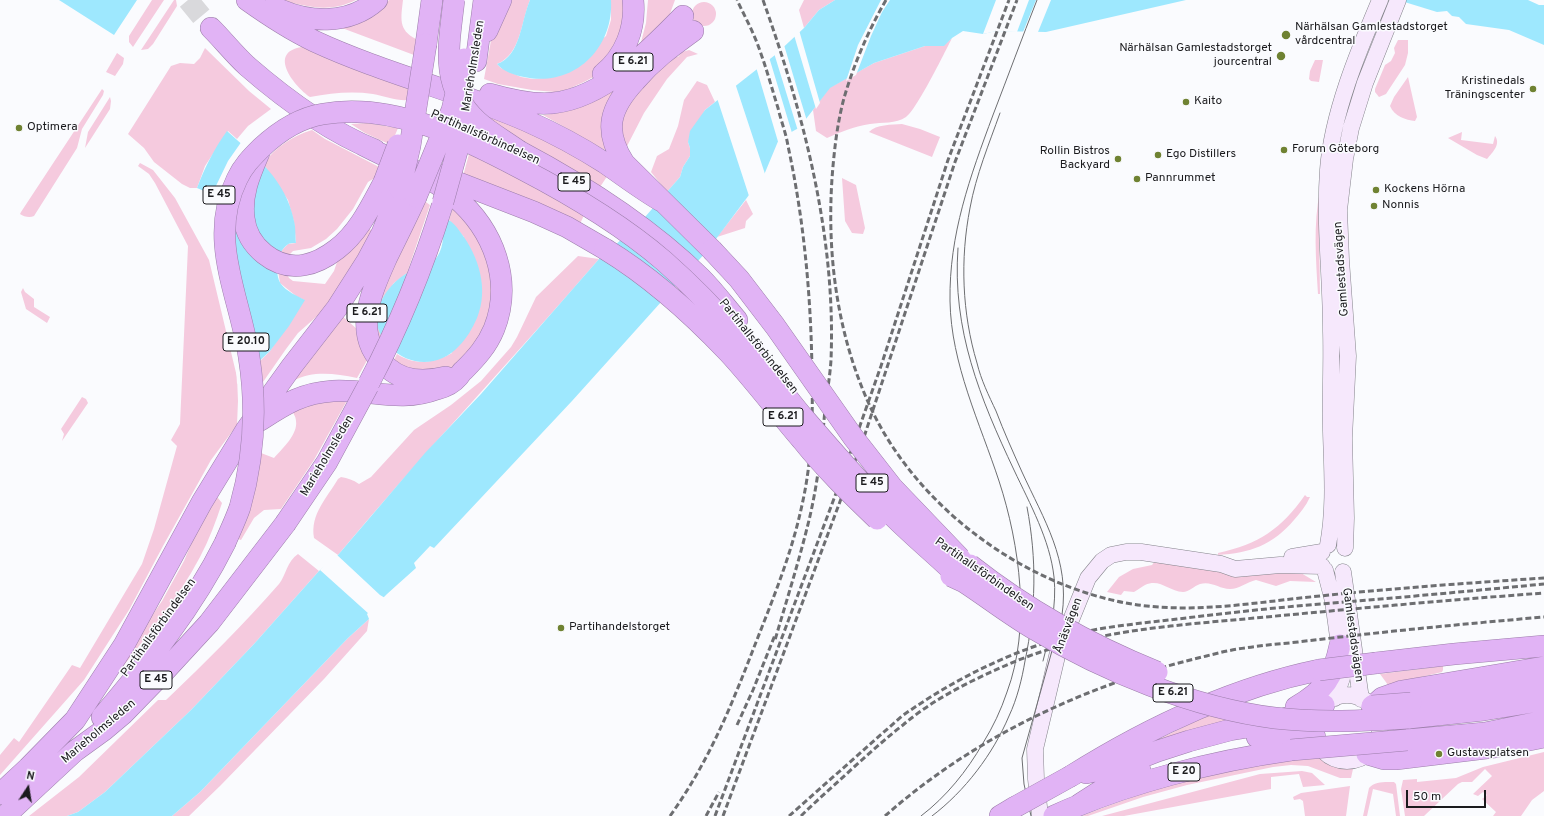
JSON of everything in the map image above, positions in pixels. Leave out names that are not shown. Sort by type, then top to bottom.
[{"type":"highway","name":"E 6.21","points":[[247,0],[315,41],[360,60],[486,104],[537,125],[596,158],[646,193],[663,202]]},
{"type":"highway","points":[[260,0],[291,14],[319,20],[352,15],[368,7],[377,0]]},
{"type":"highway","name":"Marieholmsleden","points":[[0,794],[75,720],[124,645],[202,502],[246,430],[292,366],[337,308],[368,260],[382,233],[400,189],[410,146],[432,0]]},
{"type":"highway","name":"E 45","points":[[454,0],[448,54],[451,76],[456,92],[477,122],[519,151]]},
{"type":"highway","name":"E 6.21","points":[[473,58],[480,0]]},
{"type":"highway","name":"Marieholmsleden","points":[[4,816],[75,750],[104,730],[123,714],[209,623],[285,524],[327,462],[392,336],[412,293],[428,251],[455,161],[469,101],[473,58],[484,0]]},
{"type":"highway","name":"E 6.21","points":[[363,145],[431,181],[454,196],[472,214],[485,232],[495,252],[500,271],[502,295],[499,315],[488,342],[477,358],[463,371],[426,381],[406,378],[394,372],[382,363],[371,347],[368,338],[366,319],[400,189],[452,110],[473,58],[501,0]]},
{"type":"highway","name":"E 6.21","points":[[576,98],[606,72],[621,54],[629,37],[633,23],[633,0]]},
{"type":"highway","name":"E 6.21","points":[[287,25],[342,45],[405,64],[484,92],[516,101],[554,103],[576,98],[602,86],[652,47],[688,24],[673,44],[645,69],[624,93],[614,110],[612,119],[612,136],[618,154],[632,172],[712,250],[739,279],[775,326],[853,437],[892,487],[960,558]]},
{"type":"highway","name":"Partihallsförbindelsen","points":[[211,28],[246,65],[285,96],[334,130],[363,145],[534,212],[567,227],[605,249],[650,279],[708,331],[747,373],[831,474],[879,520],[910,547],[934,565],[964,582],[1034,629],[1084,656],[1155,686],[1200,702],[1240,712],[1274,718],[1309,721],[1358,721],[1409,711]]},
{"type":"highway","name":"Partihallsförbindelsen","points":[[75,750],[127,688],[177,623],[206,580],[220,542],[242,449],[244,407],[243,386],[237,343],[219,272],[215,249],[215,219],[219,196],[225,180],[233,163],[242,150],[262,129],[294,109],[324,100],[345,98],[380,100],[421,111],[464,126],[519,151],[563,175],[617,209],[658,240],[702,279],[742,326],[846,456],[889,501],[917,527],[998,587],[1041,615],[1102,648],[1183,682],[1244,699],[1307,707],[1358,706],[1409,711]]},
{"type":"highway","name":"Partihallsförbindelsen","points":[[75,720],[94,708],[112,692],[170,618],[220,542],[239,510],[252,454],[254,410],[249,353],[227,265],[225,220],[229,200],[236,180],[244,165],[261,149],[289,126],[317,115],[336,112],[358,112],[392,116],[421,123],[479,147],[533,175],[590,208],[638,241],[663,260],[696,291],[739,336],[795,408],[887,511],[964,582]]},
{"type":"highway","name":"E 45","points":[[261,149],[249,177],[245,192],[243,207],[245,223],[250,238],[263,253],[274,260],[287,264],[304,265],[311,263],[324,258],[338,249],[357,228],[400,189]]},
{"type":"highway","points":[[246,430],[281,406],[306,396],[334,391],[396,396],[417,395],[437,390],[458,378],[463,371]]},
{"type":"highway","points":[[1268,724],[1324,687],[1334,668],[1340,645]]},
{"type":"highway","points":[[1007,812],[1133,740],[1190,713],[1288,677],[1319,670],[1376,663],[1544,646]]},
{"type":"highway","points":[[1367,703],[1402,691],[1544,667]]},
{"type":"highway","name":"E 6.21","points":[[1409,711],[1479,695],[1544,684]]},
{"type":"highway","name":"E 6.21","points":[[1409,711],[1484,710],[1544,700]]},
{"type":"highway","points":[[1071,776],[1122,766],[1158,751],[1212,735],[1268,724],[1296,715],[1329,701]]},
{"type":"highway","name":"E 20","points":[[1054,816],[1080,804],[1152,781],[1253,756],[1291,750],[1485,733],[1544,721]]},
{"type":"highway","points":[[1080,804],[1131,774],[1172,758],[1250,738],[1285,734],[1315,737]]},
{"type":"highway","points":[[1367,754],[1384,759],[1396,759],[1495,747],[1544,737]]},
{"type":"main road","name":"Gamlestadsvägen","points":[[1315,737],[1315,722],[1317,714],[1329,701],[1342,678],[1340,645],[1324,558],[1331,527],[1333,492],[1331,330],[1326,211],[1328,169],[1335,124],[1368,27],[1380,0]]},
{"type":"main road","name":"Gamlestadsvägen","points":[[1324,558],[1334,574],[1343,572],[1347,568],[1350,561],[1350,554],[1345,548],[1346,518],[1344,438],[1348,356],[1339,210],[1351,128],[1365,83],[1398,0]]},
{"type":"main road","points":[[1324,558],[1337,544],[1345,548]]},
{"type":"main road","name":"Ånäsvägen","points":[[1040,816],[1036,779],[1035,749],[1058,652],[1088,578],[1102,561],[1111,555],[1126,552],[1141,552],[1221,564],[1233,561],[1293,557],[1324,558]]},
{"type":"main road","name":"Gamlestadsvägen","points":[[1343,572],[1367,703],[1379,721],[1380,731],[1377,741],[1367,754]]},
{"type":"main road","name":"Gamlestadsvägen","points":[[1329,701],[1348,696],[1367,703]]},
{"type":"main road","points":[[1315,737],[1320,748],[1335,759],[1348,761],[1360,758],[1367,754]]},
{"type":"shaded area","points":[[152,0],[164,0],[133,47],[129,42],[129,36]]},
{"type":"shaded area","points":[[174,0],[176,0],[177,6],[153,44],[148,49],[141,50]]},
{"type":"shaded area","points":[[281,0],[356,0],[328,8],[319,8]]},
{"type":"shaded area","points":[[389,0],[403,0],[401,18],[402,23],[406,32],[416,39],[414,55],[342,28],[384,5]]},
{"type":"shaded area","points":[[507,0],[530,0],[516,45],[505,59],[497,64],[501,68],[521,77],[533,79],[553,77],[606,36],[611,20],[611,0],[627,0],[624,33],[597,75],[566,90],[555,92],[532,90],[498,84],[484,79],[494,24]]},
{"type":"shaded area","points":[[648,0],[675,0],[667,22],[640,46],[646,23]]},
{"type":"shaded area","points":[[804,0],[835,0],[819,10],[804,28],[799,10]]},
{"type":"shaded area","points":[[704,2],[713,5],[716,14],[713,23],[704,26],[695,23],[692,14],[695,5]]},
{"type":"shaded area","points":[[952,38],[923,93],[906,117],[893,122],[859,126],[827,138],[816,131],[813,110],[829,88],[874,63],[925,46],[943,46]]},
{"type":"shaded area","points":[[1398,40],[1408,40],[1408,53],[1405,65],[1386,94],[1379,97],[1375,92],[1375,89],[1385,65],[1391,61],[1395,53],[1394,48]]},
{"type":"shaded area","points":[[302,47],[312,49],[411,84],[408,100],[399,100],[373,94],[357,93],[310,97],[291,78],[285,62],[286,55],[292,50]]},
{"type":"shaded area","points":[[205,48],[249,91],[271,109],[248,126],[237,139],[228,131],[205,166],[197,188],[190,188],[182,184],[154,162],[144,148],[128,134],[171,66],[180,63],[194,64],[200,58]]},
{"type":"shaded area","points":[[689,50],[698,54],[687,57],[667,79],[644,113],[624,152],[618,134],[632,92],[677,56],[678,57],[682,52]]},
{"type":"shaded area","points":[[117,53],[124,58],[123,64],[115,76],[106,72]]},
{"type":"shaded area","points":[[1315,60],[1323,60],[1319,82],[1311,81],[1309,79],[1310,71]]},
{"type":"shaded area","points":[[625,77],[608,148],[605,150],[543,115],[583,106],[602,95]]},
{"type":"shaded area","points":[[1408,77],[1417,117],[1415,121],[1408,120],[1397,115],[1390,106],[1394,97]]},
{"type":"shaded area","points":[[697,81],[707,85],[715,102],[705,110],[688,142],[690,156],[683,167],[680,177],[667,192],[651,172],[657,156],[669,149],[678,126],[684,100]]},
{"type":"shaded area","points":[[102,89],[104,91],[103,95],[82,129],[77,148],[34,216],[29,217],[20,214],[21,212]]},
{"type":"shaded area","points":[[110,97],[110,109],[85,148],[88,132]]},
{"type":"shaded area","points":[[481,114],[519,124],[608,175],[600,187],[515,139]]},
{"type":"shaded area","points":[[367,123],[398,128],[391,145],[365,133],[351,124]]},
{"type":"shaded area","points":[[902,124],[940,137],[932,157],[869,132],[880,126]]},
{"type":"shaded area","points":[[312,130],[325,139],[381,168],[379,180],[373,179],[368,182],[353,209],[337,229],[326,239],[311,248],[293,251],[288,256],[280,252],[288,244],[296,243],[294,222],[288,200],[263,164],[279,147],[298,135]]},
{"type":"shaded area","points":[[1462,132],[1461,140],[1493,144],[1495,136],[1497,139],[1496,148],[1487,159],[1477,155],[1448,138]]},
{"type":"shaded area","points":[[469,154],[508,172],[584,215],[580,224],[463,176]]},
{"type":"shaded area","points":[[140,163],[153,170],[175,198],[209,260],[237,377],[237,425],[211,460],[129,610],[84,680],[0,775],[0,755],[14,738],[19,742],[72,665],[80,668],[142,564],[154,529],[177,446],[171,440],[180,424],[188,246],[155,183],[149,174],[138,166]]},
{"type":"shaded area","points":[[842,178],[856,185],[865,228],[863,234],[852,233],[845,221]]},
{"type":"shaded area","points":[[1320,191],[1320,294],[1318,294],[1316,216]]},
{"type":"shaded area","points":[[423,200],[430,205],[407,273],[394,283],[383,298],[379,308],[381,335],[376,343],[373,311]]},
{"type":"shaded area","points":[[746,200],[753,214],[746,221],[745,228],[717,237]]},
{"type":"shaded area","points":[[453,207],[477,237],[484,250],[491,269],[493,291],[489,313],[485,323],[480,334],[465,357],[454,367],[448,370],[426,374],[392,364],[397,354],[404,358],[424,362],[438,359],[452,353],[464,237],[449,220]]},
{"type":"shaded area","points":[[366,226],[372,231],[358,258],[324,310],[298,333],[263,382],[260,361],[270,351],[304,300],[296,296],[280,283],[278,271],[287,274],[293,281],[325,284],[334,271],[338,259]]},
{"type":"shaded area","points":[[578,256],[599,259],[402,480],[338,555],[314,538],[313,529],[317,514],[338,479],[341,477],[346,478],[359,484],[371,477],[414,430],[451,405],[481,381],[511,347],[536,297]]},
{"type":"shaded area","points":[[23,288],[25,292],[34,299],[34,307],[50,317],[47,323],[26,309],[21,292]]},
{"type":"shaded area","points":[[341,315],[357,329],[369,357],[357,378],[333,374],[317,374],[309,375],[293,381]]},
{"type":"shaded area","points":[[82,397],[86,399],[88,403],[62,441],[64,434],[61,429]]},
{"type":"shaded area","points":[[349,397],[314,460],[281,509],[264,510],[254,518],[241,540],[238,539],[249,507],[261,453],[274,458],[289,441],[295,431],[296,419],[289,407]]},
{"type":"shaded area","points":[[1305,495],[1310,497],[1305,506],[1286,529],[1278,536],[1251,550],[1218,555],[1218,553],[1246,545],[1268,533],[1287,517]]},
{"type":"shaded area","points":[[215,497],[222,503],[200,557],[171,604],[114,678],[139,635],[162,601],[184,561],[199,525]]},
{"type":"shaded area","points":[[298,554],[319,571],[254,644],[191,710],[105,792],[78,812],[67,816],[29,816],[79,777],[158,700],[166,700],[195,672],[238,629],[279,584],[291,560]]},
{"type":"shaded area","points":[[1155,561],[1296,570],[1316,582],[1290,581],[1276,586],[1256,580],[1237,588],[1230,589],[1204,583],[1183,592],[1160,584],[1150,583],[1134,592],[1124,591],[1121,595],[1107,592],[1119,577],[1133,569],[1152,565]]},
{"type":"shaded area","points":[[369,619],[367,631],[324,679],[220,786],[189,816],[172,816],[200,792],[348,638]]},
{"type":"shaded area","points":[[1443,666],[1442,672],[1389,685],[1380,674]]},
{"type":"shaded area","points":[[1208,715],[1234,722],[1119,759]]},
{"type":"shaded area","points":[[1544,752],[1544,791],[1532,800],[1521,816],[1493,816],[1496,812],[1482,799],[1487,795],[1483,792],[1478,796],[1473,794],[1492,776],[1485,769],[1472,782],[1462,782],[1458,784],[1424,816],[1405,816],[1401,789],[1403,780],[1417,779],[1417,782],[1456,778],[1483,767]]},
{"type":"shaded area","points":[[1319,755],[1330,765],[1343,769],[1353,769],[1351,778],[1340,778],[1308,766],[1291,765],[1273,767],[1187,785],[1143,797],[1088,816],[1082,816],[1133,797],[1204,776]]},
{"type":"shaded area","points":[[1302,771],[1312,773],[1325,785],[1303,787],[1299,774],[1271,777],[1271,789],[1124,816],[1102,816],[1260,774]]},
{"type":"shaded area","points":[[1394,782],[1396,784],[1400,816],[1396,816],[1393,794],[1373,789],[1367,816],[1363,816],[1369,788],[1377,783]]},
{"type":"shaded area","points":[[1350,786],[1346,816],[1305,816],[1303,801],[1300,799],[1294,800],[1293,797],[1301,793]]},
{"type":"water","points":[[59,0],[137,0],[114,35]]},
{"type":"water","points":[[530,0],[611,0],[610,18],[606,34],[598,49],[587,61],[574,70],[559,76],[542,79],[524,77],[503,69],[497,64],[505,60],[516,46]]},
{"type":"water","points":[[835,0],[1186,0],[1046,32],[996,31],[983,34],[963,31],[952,38],[944,46],[925,46],[874,63],[830,88],[799,128],[779,139],[764,175],[707,251],[572,401],[434,548],[430,546],[414,563],[416,568],[367,614],[369,619],[348,638],[200,792],[172,816],[67,816],[78,812],[105,792],[191,710],[254,644],[319,571],[338,555],[425,453],[481,394],[599,259],[638,225],[680,177],[683,167],[690,156],[688,142],[690,131],[705,110],[775,55],[804,28],[819,10]]},
{"type":"water","points":[[1398,0],[1528,0],[1539,5],[1544,5],[1544,45],[1509,30],[1466,24],[1459,17],[1452,16],[1447,11],[1437,12]]},
{"type":"water","points":[[227,131],[269,171],[284,193],[290,206],[295,226],[296,243],[288,244],[284,248],[279,258],[277,269],[279,280],[283,287],[305,300],[289,326],[270,351],[237,382],[238,365],[216,196],[197,188],[210,158]]},
{"type":"water","points":[[443,218],[449,220],[455,226],[473,252],[482,285],[480,307],[477,318],[469,333],[462,343],[451,353],[434,361],[415,361],[398,354],[385,341],[378,328],[378,312],[383,298],[392,285],[404,275],[437,257],[442,243]]},
{"type":"pier","points":[[881,0],[890,0],[882,12],[871,36],[856,75],[846,81],[858,45]]},
{"type":"pier","points":[[996,0],[1029,0],[1017,32],[997,31],[983,34]]},
{"type":"pier","points":[[1036,0],[1051,0],[1038,32],[1023,32]]},
{"type":"pier","points":[[799,30],[820,103],[816,109],[794,35]]},
{"type":"pier","points":[[784,45],[807,121],[801,130],[798,131],[774,53]]},
{"type":"pier","points":[[769,57],[792,133],[780,140],[779,145],[756,67]]},
{"type":"pier","points":[[735,83],[766,177],[753,195],[749,196],[717,98]]},
{"type":"pier","points":[[242,141],[264,162],[259,169],[250,221],[280,262],[236,208],[234,251],[259,365],[237,384],[236,366],[213,273],[209,227],[214,190],[228,161]]},
{"type":"pier","points":[[336,554],[385,598],[369,614],[320,570]]},
{"type":"tunnel","points":[[188,0],[211,28]]},
{"type":"tram line","points":[[921,816],[939,801],[955,783],[970,764],[990,731],[1007,692],[1019,641],[1021,614],[1020,586],[1012,532],[999,481],[968,393],[955,348],[950,301],[953,252],[962,206],[976,161],[1037,0]]},
{"type":"tram line","points":[[1000,113],[979,172],[970,208],[965,247],[964,286],[968,325],[985,388],[1053,541],[1059,558],[1062,576],[1062,615],[1022,758],[1024,784],[1031,816]]},
{"type":"tram line","points":[[958,248],[957,278],[959,307],[971,363],[990,416],[1044,536],[1052,563],[1055,588],[1054,609],[1043,661]]},
{"type":"tram line","points":[[932,816],[956,795],[977,771],[995,744],[1017,696],[1029,641],[1033,603],[1034,565],[1027,507]]},
{"type":"railway","points":[[670,816],[695,777],[716,738],[734,698],[780,581],[797,524],[810,455],[812,406],[810,315],[806,258],[794,174],[786,136],[763,58],[737,0]]},
{"type":"railway","points":[[763,0],[792,87],[814,177],[828,268],[831,314],[831,366],[815,490],[802,547],[775,640]]},
{"type":"railway","points":[[886,0],[867,36],[857,60],[844,98],[839,119],[831,187],[832,251],[835,282],[840,314],[848,344],[857,375],[869,404],[889,440],[913,474],[942,506],[974,534],[1010,558],[1047,578],[1086,593],[1126,603],[1150,606],[1199,608],[1376,591],[1544,578]]},
{"type":"railway","points":[[715,816],[838,488],[881,366],[948,160],[1009,0]]},
{"type":"railway","points":[[723,816],[864,437],[955,162],[1017,0]]},
{"type":"railway","points":[[789,816],[902,716],[921,703],[961,679],[1002,659],[1067,636],[1118,626],[1245,611],[1544,584]]},
{"type":"railway","points":[[801,816],[890,735],[925,708],[962,686],[1000,668],[1030,656],[1062,646],[1125,632],[1190,624],[1544,593]]},
{"type":"railway","points":[[885,816],[919,788],[954,763],[991,740],[1030,719],[1070,701],[1110,685],[1152,671],[1194,659],[1252,647],[1421,628],[1544,617]]},
{"type":"railway","points":[[737,725],[775,635]]},
{"type":"railway","points":[[706,816],[719,792]]},
{"type":"place","name":"Närhälsan Gamlestadstorget vårdcentral","points":[[1286,35]]},
{"type":"place","name":"Närhälsan Gamlestadstorget jourcentral","points":[[1281,56]]},
{"type":"place","name":"Kristinedals Träningscenter","points":[[1533,89]]},
{"type":"place","name":"Kaito","points":[[1186,102]]},
{"type":"place","name":"Optimera","points":[[19,128]]},
{"type":"place","name":"Forum Göteborg","points":[[1284,150]]},
{"type":"place","name":"Ego Distillers","points":[[1158,155]]},
{"type":"place","name":"Rollin Bistros Backyard","points":[[1118,159]]},
{"type":"place","name":"Pannrummet","points":[[1137,179]]},
{"type":"place","name":"Kockens Hörna","points":[[1376,190]]},
{"type":"place","name":"Nonnis","points":[[1374,206]]},
{"type":"place","name":"Partihandelstorget","points":[[561,628]]},
{"type":"place","name":"Gustavsplatsen","points":[[1439,754]]}]
